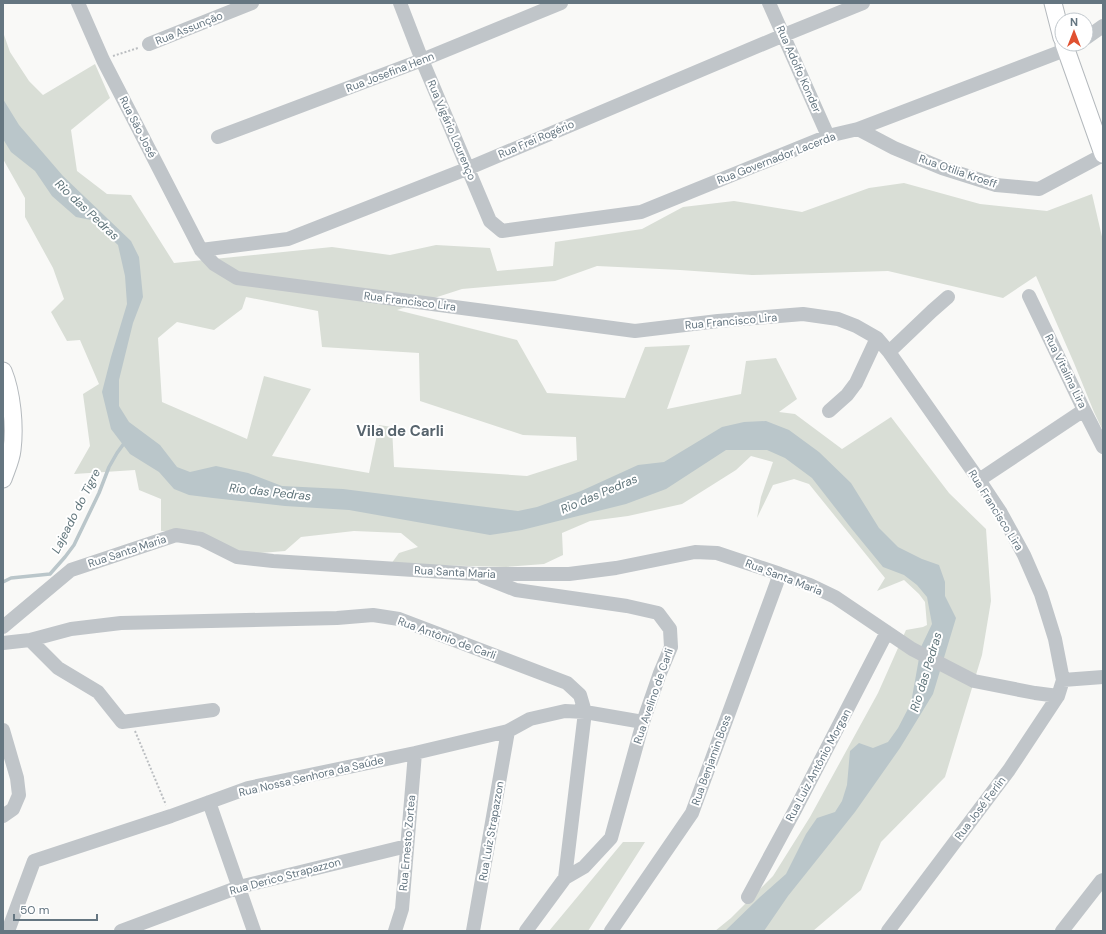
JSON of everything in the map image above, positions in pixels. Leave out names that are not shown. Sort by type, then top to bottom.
[{"type":"main road","points":[[1069,52],[1103,154]]},
{"type":"main road","points":[[3,371],[7,380],[14,423],[12,451],[3,479]]},
{"type":"street","name":"Rua São José","points":[[78,3],[103,60],[201,250]]},
{"type":"street","name":"Rua Assunção","points":[[149,44],[252,3]]},
{"type":"street","name":"Rua Vigário Lourenço","points":[[400,3],[422,60],[490,221],[502,231]]},
{"type":"street","name":"Rua Josefina Henn","points":[[218,137],[422,60],[561,3]]},
{"type":"street","name":"Rua Adolfo Konder","points":[[769,3],[828,136]]},
{"type":"street","name":"Rua Frei Rogério","points":[[201,250],[288,238],[468,168],[863,3]]},
{"type":"street","points":[[1094,32],[1103,26]]},
{"type":"street","name":"Rua Governador Lacerda","points":[[502,231],[641,212],[828,136],[858,129],[1054,49]]},
{"type":"street","name":"Rua Otilia Kroeff","points":[[858,129],[894,148],[942,168],[996,185],[1039,189],[1103,154]]},
{"type":"street","name":"Rua Francisco Lira","points":[[201,250],[214,264],[237,278],[635,331],[718,321],[803,314],[838,319],[856,326],[877,338],[889,352],[1001,513],[1024,555],[1041,594],[1055,639],[1063,680]]},
{"type":"street","name":"Rua Vitalina Lira","points":[[1029,296],[1103,447]]},
{"type":"street","points":[[889,352],[948,297]]},
{"type":"street","points":[[829,411],[847,395],[856,383],[877,338]]},
{"type":"street","points":[[979,480],[1084,410]]},
{"type":"street","name":"Rua Santa Maria","points":[[3,627],[71,570],[176,535],[201,539],[237,557],[273,561],[476,574],[569,574],[616,568],[695,552],[717,553],[810,585],[835,597],[912,649],[974,681],[1058,696]]},
{"type":"street","name":"Rua Avelino de Carli","points":[[476,574],[516,590],[627,606],[658,613],[670,629],[671,647],[660,673],[643,722],[611,838],[584,867],[565,878],[526,931]]},
{"type":"street","name":"Rua Benjamin Boss","points":[[611,931],[692,813],[780,574]]},
{"type":"street","name":"Rua Antônio de Carli","points":[[3,643],[30,640],[71,629],[121,623],[338,618],[373,615],[399,619],[567,683],[580,695],[585,712],[565,878]]},
{"type":"street","name":"Rua Luiz Antônio Morgan","points":[[748,897],[795,810],[887,632]]},
{"type":"street","points":[[30,640],[58,668],[98,692],[122,722],[213,710]]},
{"type":"street","points":[[1063,680],[1103,677]]},
{"type":"street","name":"Rua José Ferlin","points":[[888,931],[1009,770],[1058,696],[1063,680]]},
{"type":"street","name":"Rua Nossa Senhora da Saúde","points":[[8,931],[34,861],[171,816],[248,788],[415,753],[508,731],[530,719],[565,711],[585,712],[643,722]]},
{"type":"street","points":[[3,730],[17,778],[19,795],[13,809],[3,816]]},
{"type":"street","name":"Rua Luiz Strapazzon","points":[[473,931],[508,731]]},
{"type":"street","name":"Rua Ernesto Zortea","points":[[395,931],[402,909],[415,753]]},
{"type":"street","points":[[209,802],[254,931]]},
{"type":"street","name":"Rua Derico Strapazzon","points":[[121,931],[239,887],[407,846]]},
{"type":"street","points":[[1062,931],[1102,880]]},
{"type":"path","points":[[103,60],[149,44]]},
{"type":"path","points":[[131,721],[171,816]]},
{"type":"shaded area","points":[[3,32],[10,52],[29,81],[43,95],[95,64],[110,98],[71,130],[77,171],[107,194],[131,195],[174,263],[332,247],[390,255],[436,245],[490,248],[497,271],[553,266],[555,242],[642,229],[683,207],[734,201],[802,212],[869,188],[904,183],[980,204],[1047,211],[1092,194],[1103,241],[1103,431],[1036,276],[1003,298],[888,271],[752,275],[597,266],[555,281],[462,289],[397,310],[517,340],[547,393],[625,398],[645,347],[690,345],[667,409],[741,394],[746,361],[776,358],[797,399],[779,412],[795,414],[842,449],[891,417],[949,493],[986,529],[991,601],[982,655],[945,777],[881,842],[861,890],[813,931],[715,931],[731,918],[773,876],[810,817],[878,693],[906,630],[927,625],[925,602],[919,594],[904,580],[877,591],[885,578],[809,484],[794,479],[773,485],[757,518],[761,497],[773,462],[751,456],[736,470],[682,504],[628,516],[590,521],[562,533],[563,555],[544,564],[506,567],[391,564],[399,553],[418,547],[401,533],[354,531],[301,537],[285,551],[246,554],[197,531],[161,531],[161,499],[139,490],[135,470],[74,474],[90,446],[83,394],[99,384],[80,340],[67,341],[51,312],[64,299],[53,268],[25,217],[25,198],[3,159]],"holes":[[[246,297],[318,311],[322,347],[419,353],[420,401],[523,435],[576,437],[577,460],[527,476],[394,467],[392,427],[379,425],[369,473],[272,456],[311,389],[264,376],[247,439],[162,402],[158,338],[177,322],[214,330],[242,309]]]},
{"type":"shaded area","points":[[623,842],[645,842],[588,931],[549,931]]},
{"type":"water","name":"Rio das Pedras","points":[[3,99],[19,125],[63,176],[131,241],[139,257],[143,297],[133,323],[119,380],[119,406],[129,422],[160,445],[177,467],[190,472],[216,466],[248,473],[282,486],[343,489],[518,511],[537,507],[581,491],[638,465],[664,462],[722,427],[744,422],[766,421],[789,430],[819,452],[851,483],[879,528],[898,547],[922,559],[939,565],[945,582],[945,596],[956,618],[933,694],[900,748],[855,812],[788,896],[764,931],[725,931],[786,874],[806,834],[817,818],[835,812],[842,801],[847,785],[850,751],[859,743],[873,748],[888,742],[898,728],[911,703],[921,647],[932,624],[927,597],[917,585],[904,575],[883,567],[812,478],[785,458],[767,450],[726,450],[666,489],[626,504],[522,530],[490,535],[349,510],[285,506],[213,498],[189,495],[174,489],[159,472],[130,454],[111,429],[102,392],[127,304],[125,276],[118,245],[91,220],[76,217],[52,196],[35,171],[11,152],[3,139]]},
{"type":"waterway","name":"Lajeado do Tigre","points":[[3,582],[11,578],[50,574],[65,557],[74,545],[99,493],[109,467],[125,442]]},
{"type":"district","name":"Vila de Carli","points":[[400,431]]}]
